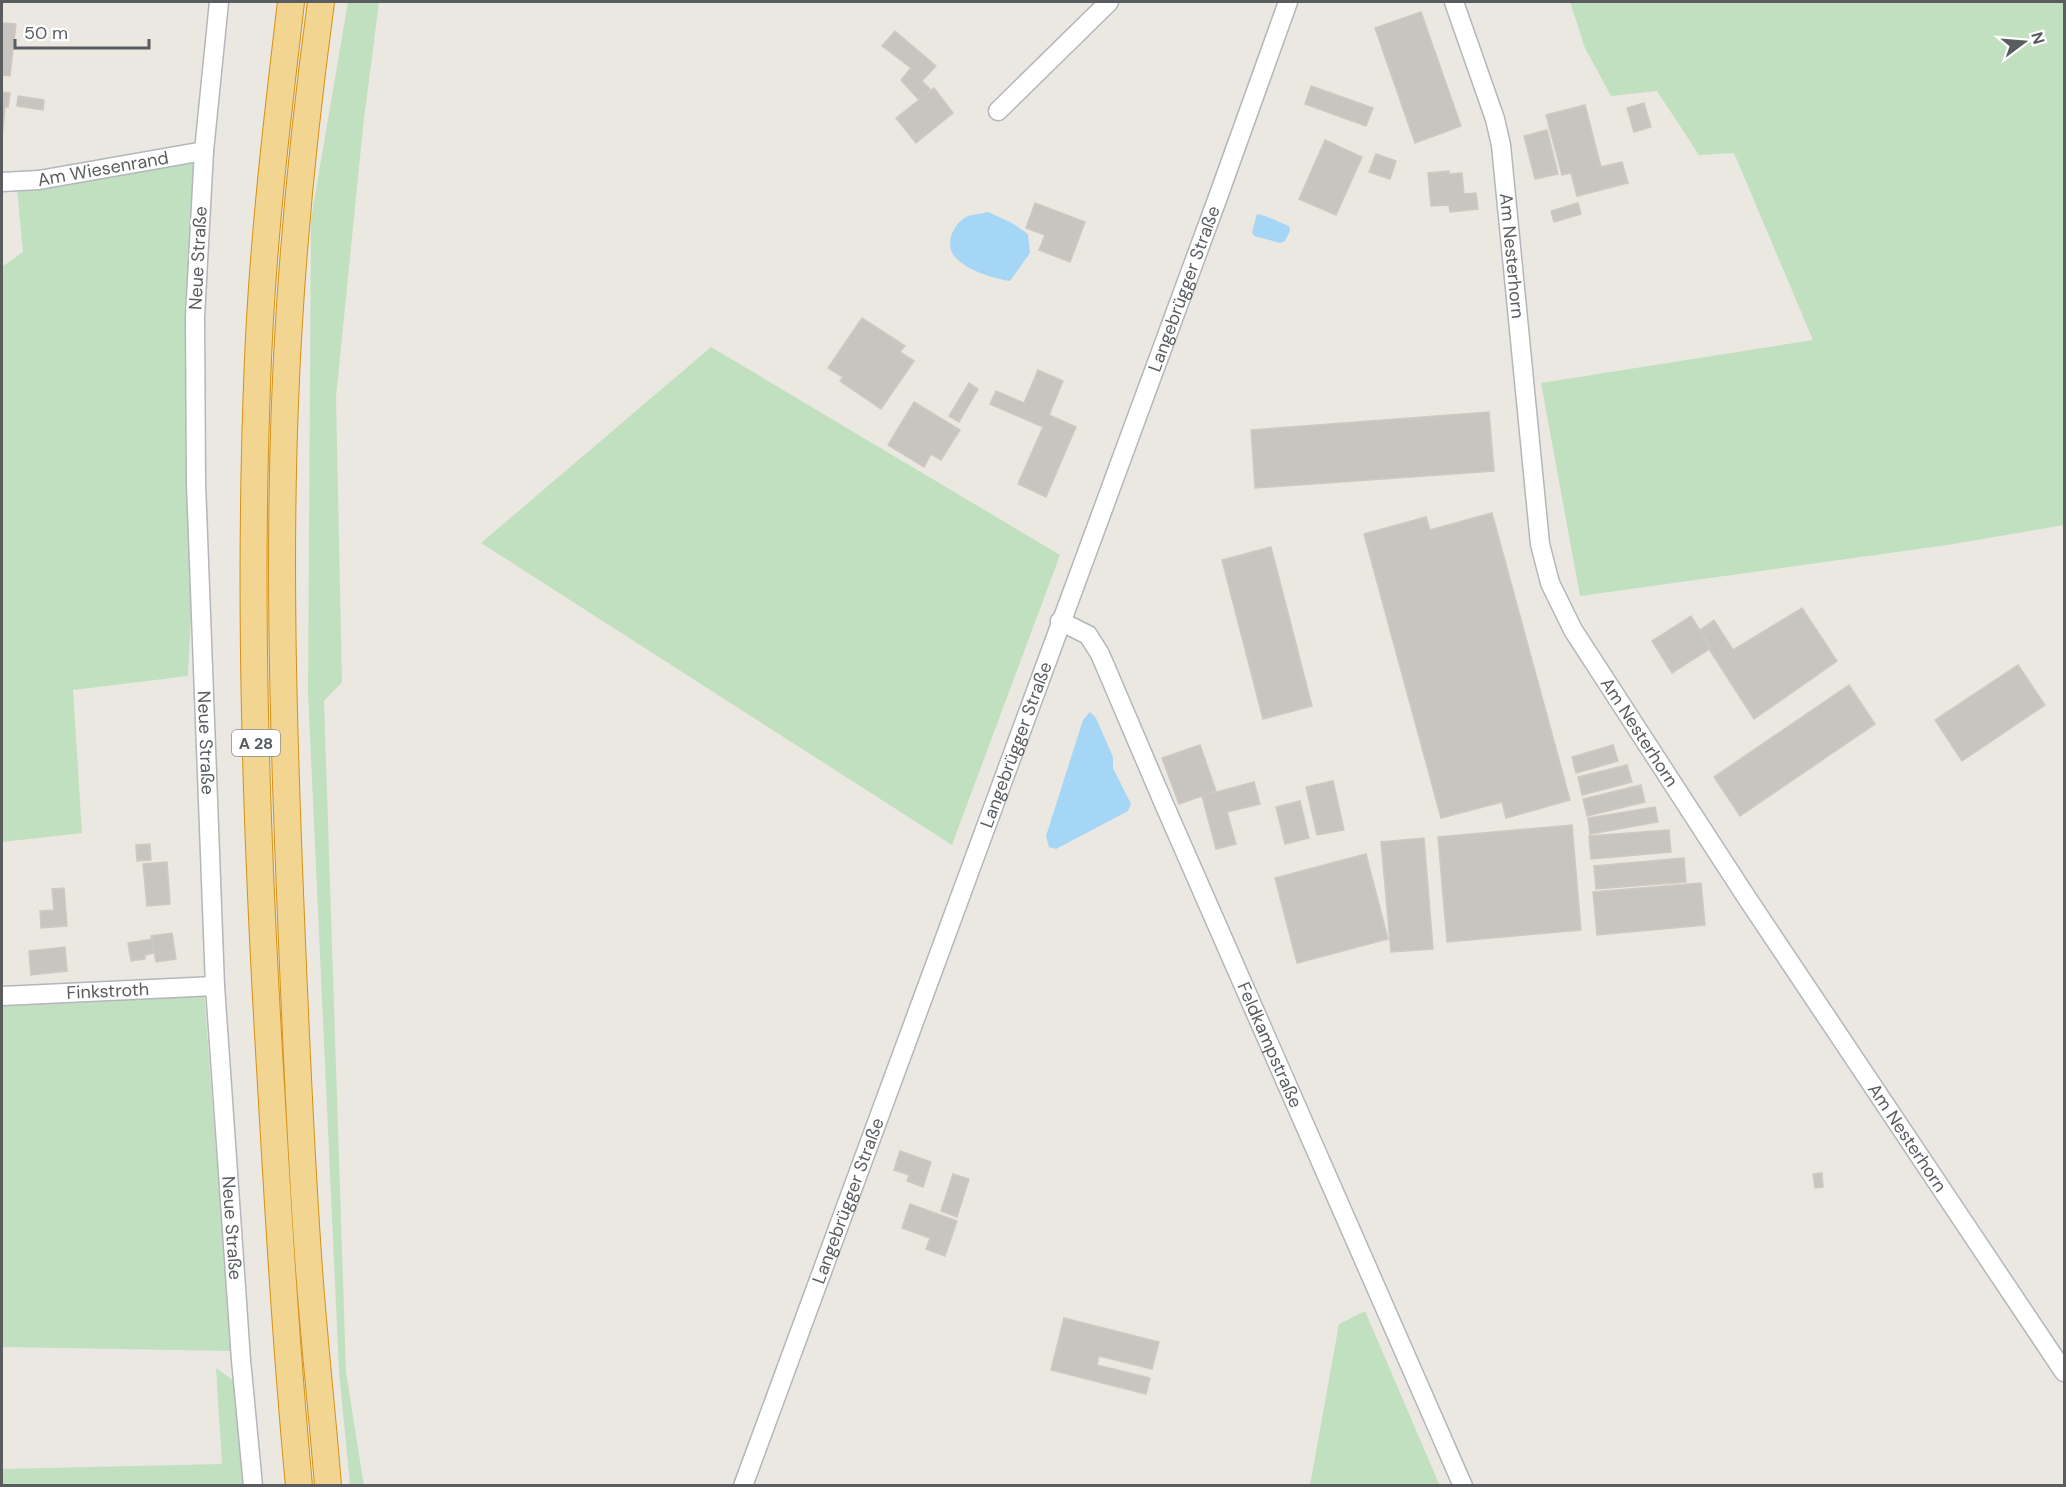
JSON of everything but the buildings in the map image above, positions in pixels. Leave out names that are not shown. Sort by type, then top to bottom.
[{"type":"highway","name":"A 28","points":[[291,2],[271,172],[258,354],[253,603],[262,941],[281,1259],[299,1485]]},
{"type":"highway","name":"A 28","points":[[321,2],[310,90],[290,316],[285,404],[282,599],[290,890],[308,1244],[328,1485]]},
{"type":"street","name":"Neue Straße","points":[[219,2],[204,151],[195,317],[196,483],[215,986],[241,1360],[254,1485]]},
{"type":"street","points":[[998,111],[1109,2]]},
{"type":"street","name":"Langebrügger Straße","points":[[743,1485],[1288,2]]},
{"type":"street","name":"Am Nesterhorn","points":[[1454,2],[1496,119],[1501,146],[1540,544],[1550,582],[1573,630],[1733,876],[2064,1372]]},
{"type":"street","name":"Am Wiesenrand","points":[[2,182],[39,180],[204,151]]},
{"type":"street","name":"Feldkampstraße","points":[[1060,621],[1088,634],[1100,654],[1463,1485]]},
{"type":"street","name":"Finkstroth","points":[[2,996],[215,986]]},
{"type":"green space","points":[[348,2],[379,2],[363,127],[336,397],[342,682],[324,701],[346,1372],[364,1486],[350,1485],[339,1371],[308,692],[311,219]]},
{"type":"green space","points":[[1570,2],[2064,2],[2064,525],[1947,545],[1580,596],[1541,383],[1813,340],[1734,153],[1699,155],[1657,91],[1611,96],[1585,48]]},
{"type":"green space","points":[[199,159],[193,575],[188,676],[73,690],[82,833],[2,842],[2,267],[23,252],[17,189]]},
{"type":"green space","points":[[711,347],[1060,555],[952,845],[481,543]]},
{"type":"green space","points":[[204,992],[231,1351],[2,1347],[2,1003]]},
{"type":"green space","points":[[1365,1311],[1440,1485],[1310,1485],[1339,1324]]},
{"type":"green space","points":[[216,1368],[233,1380],[244,1485],[2,1485],[2,1469],[222,1464]]},
{"type":"water","points":[[988,212],[1012,223],[1028,234],[1030,253],[1010,281],[973,270],[955,257],[950,247],[951,235],[961,220],[968,216]]},
{"type":"water","points":[[1257,214],[1289,226],[1290,231],[1285,241],[1280,243],[1254,236],[1252,232]]},
{"type":"water","points":[[1090,712],[1096,718],[1113,757],[1113,768],[1131,804],[1128,811],[1056,849],[1049,847],[1046,836],[1083,720]]}]
